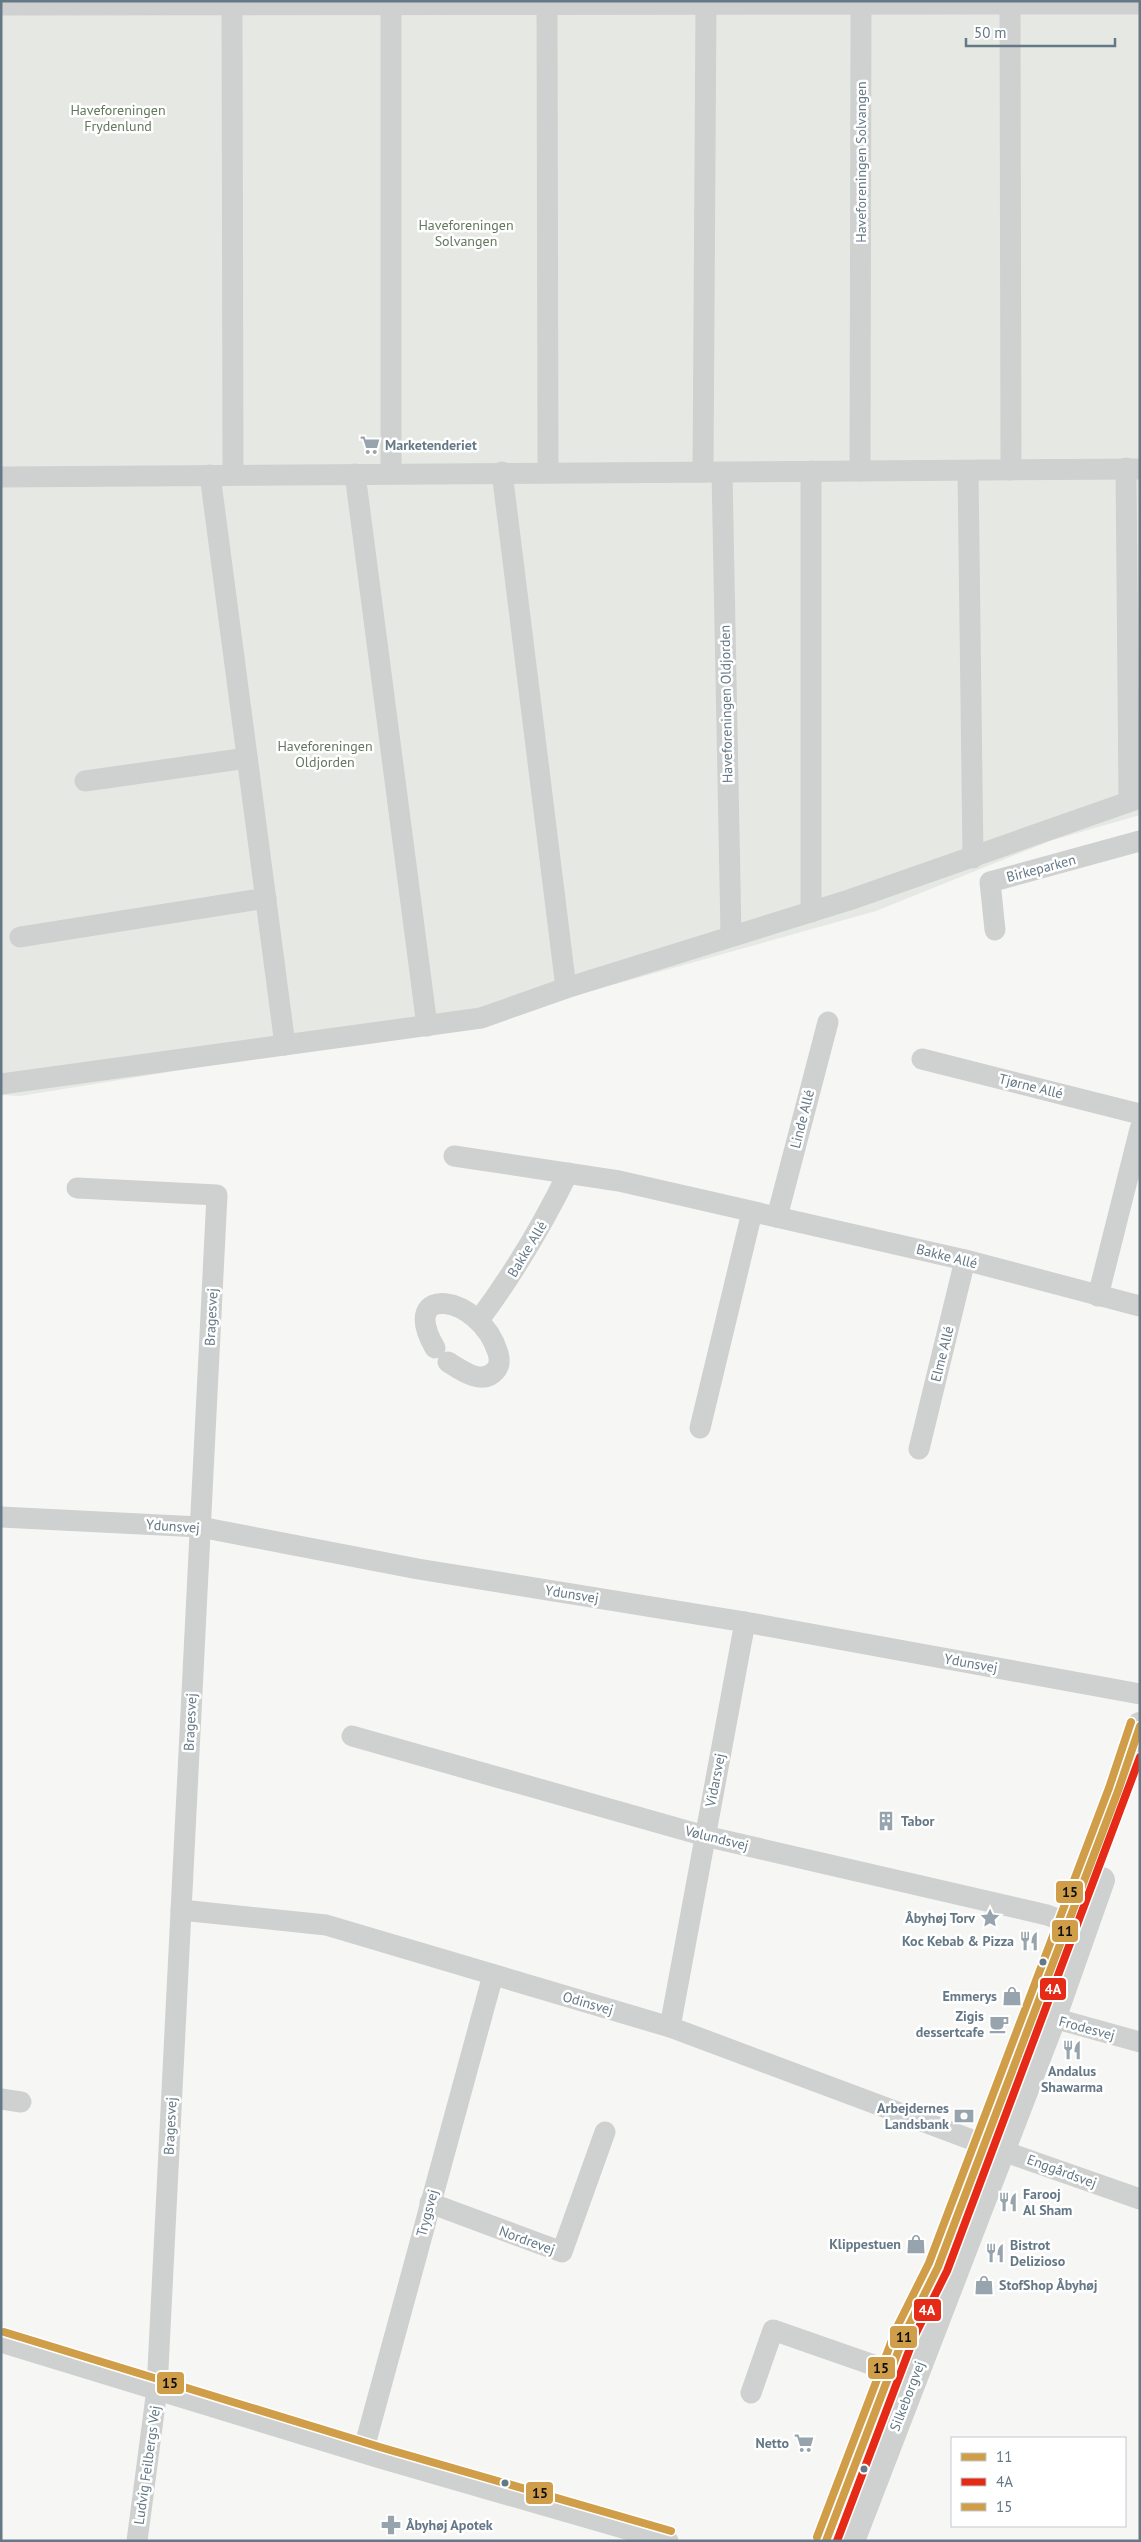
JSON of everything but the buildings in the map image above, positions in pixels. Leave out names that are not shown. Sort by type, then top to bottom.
[{"type":"street","points":[[1,5],[232,3],[1140,4]]},
{"type":"street","points":[[232,3],[232,474]]},
{"type":"street","points":[[391,3],[391,474]]},
{"type":"street","name":"Haveforeningen Solvangen","points":[[860,471],[861,3]]},
{"type":"street","points":[[1010,3],[1011,470]]},
{"type":"street","points":[[547,4],[548,472]]},
{"type":"street","points":[[706,4],[712,472]]},
{"type":"street","points":[[1,477],[1133,469],[1134,799],[973,858],[811,912],[731,935],[566,988],[481,1018],[1,1084]]},
{"type":"street","points":[[811,471],[811,912]]},
{"type":"street","points":[[968,471],[973,858]]},
{"type":"street","points":[[502,472],[566,988]]},
{"type":"street","name":"Haveforeningen Oldjorden","points":[[712,472],[731,935]]},
{"type":"street","points":[[355,474],[427,1026]]},
{"type":"street","points":[[210,475],[285,1045]]},
{"type":"street","points":[[85,781],[247,758]]},
{"type":"street","name":"Birkeparken","points":[[995,930],[990,882],[1140,842]]},
{"type":"street","points":[[20,937],[266,898]]},
{"type":"street","name":"Linde Allé","points":[[777,1217],[828,1022]]},
{"type":"street","name":"Tjørne Allé","points":[[922,1059],[1140,1114]]},
{"type":"street","points":[[1098,1296],[1140,1129]]},
{"type":"street","name":"Bakke Allé","points":[[454,1156],[619,1180],[965,1260],[1140,1306]]},
{"type":"street","name":"Bakke Allé","points":[[479,1320],[513,1274],[543,1225],[568,1173]]},
{"type":"street","name":"Bragesvej","points":[[77,1188],[217,1195],[158,2389]]},
{"type":"street","points":[[700,1428],[752,1212]]},
{"type":"street","name":"Elme Allé","points":[[919,1449],[965,1260]]},
{"type":"street","points":[[445,1302],[454,1305],[479,1320],[490,1334],[500,1360],[497,1369],[490,1376],[481,1378],[441,1355],[427,1334],[425,1317],[429,1309],[436,1304],[445,1302]]},
{"type":"street","name":"Ydunsvej","points":[[1,1517],[200,1527],[418,1568],[745,1622],[1140,1694]]},
{"type":"street","name":"Vidarsvej","points":[[670,2027],[745,1622]]},
{"type":"street","name":"Silkeborgvej","points":[[826,2541],[901,2375],[1044,2016],[1077,1926],[1140,1725]]},
{"type":"street","name":"Vølundsvej","points":[[352,1736],[705,1836],[1047,1915],[1077,1926]]},
{"type":"street","name":"Silkeborgvej","points":[[1077,1926],[1140,1773]]},
{"type":"street","name":"Odinsvej","points":[[181,1910],[326,1925],[670,2027],[993,2147]]},
{"type":"street","name":"Trygsvej","points":[[364,2452],[493,1975]]},
{"type":"street","name":"Frodesvej","points":[[1044,2016],[1140,2042]]},
{"type":"street","name":"Nordrevej","points":[[430,2203],[562,2252],[605,2132]]},
{"type":"street","name":"Enggårdsvej","points":[[993,2147],[1140,2199]]},
{"type":"street","points":[[751,2392],[773,2330],[901,2375]]},
{"type":"street","points":[[1,2342],[364,2452],[668,2541]]},
{"type":"street","name":"Silkeborgvej","points":[[852,2541],[901,2375]]},
{"type":"street","name":"Ludvig Feilbergs Vej","points":[[137,2541],[158,2389]]},
{"type":"green space","name":"Haveforeningen Frydenlund","points":[[1,1],[1140,1],[1140,815],[1050,841],[876,911],[480,1022],[20,1096],[1,1095]]},
{"type":"transit line","name":"15","points":[[817,2537],[897,2327],[929,2263],[1109,1788],[1131,1722]]},
{"type":"transit line","name":"11","points":[[826,2541],[906,2331],[938,2267],[1118,1791],[1140,1726]]},
{"type":"transit line","name":"4A","points":[[837,2541],[915,2335],[947,2271],[1140,1757]]},
{"type":"transit line","name":"15","points":[[4,2332],[383,2448],[671,2531]]},
{"type":"place","name":"Marketenderiet","points":[[370,445]]},
{"type":"place","name":"Tabor","points":[[886,1821]]},
{"type":"place","name":"Åbyhøj Torv","points":[[990,1918]]},
{"type":"place","name":"Koc Kebab & Pizza","points":[[1029,1941]]},
{"type":"place","name":"Emmerys","points":[[1012,1996]]},
{"type":"place","name":"Zigis dessertcafe","points":[[999,2024]]},
{"type":"place","name":"Andalus Shawarma","points":[[1072,2050]]},
{"type":"place","name":"Arbejdernes Landsbank","points":[[964,2116]]},
{"type":"place","name":"Farooj Al Sham","points":[[1008,2202]]},
{"type":"place","name":"Klippestuen","points":[[916,2244]]},
{"type":"place","name":"Bistrot Delizioso","points":[[995,2253]]},
{"type":"place","name":"StofShop Åbyhøj","points":[[984,2285]]},
{"type":"place","name":"Netto","points":[[804,2443]]},
{"type":"place","name":"Åbyhøj Apotek","points":[[391,2525]]}]
